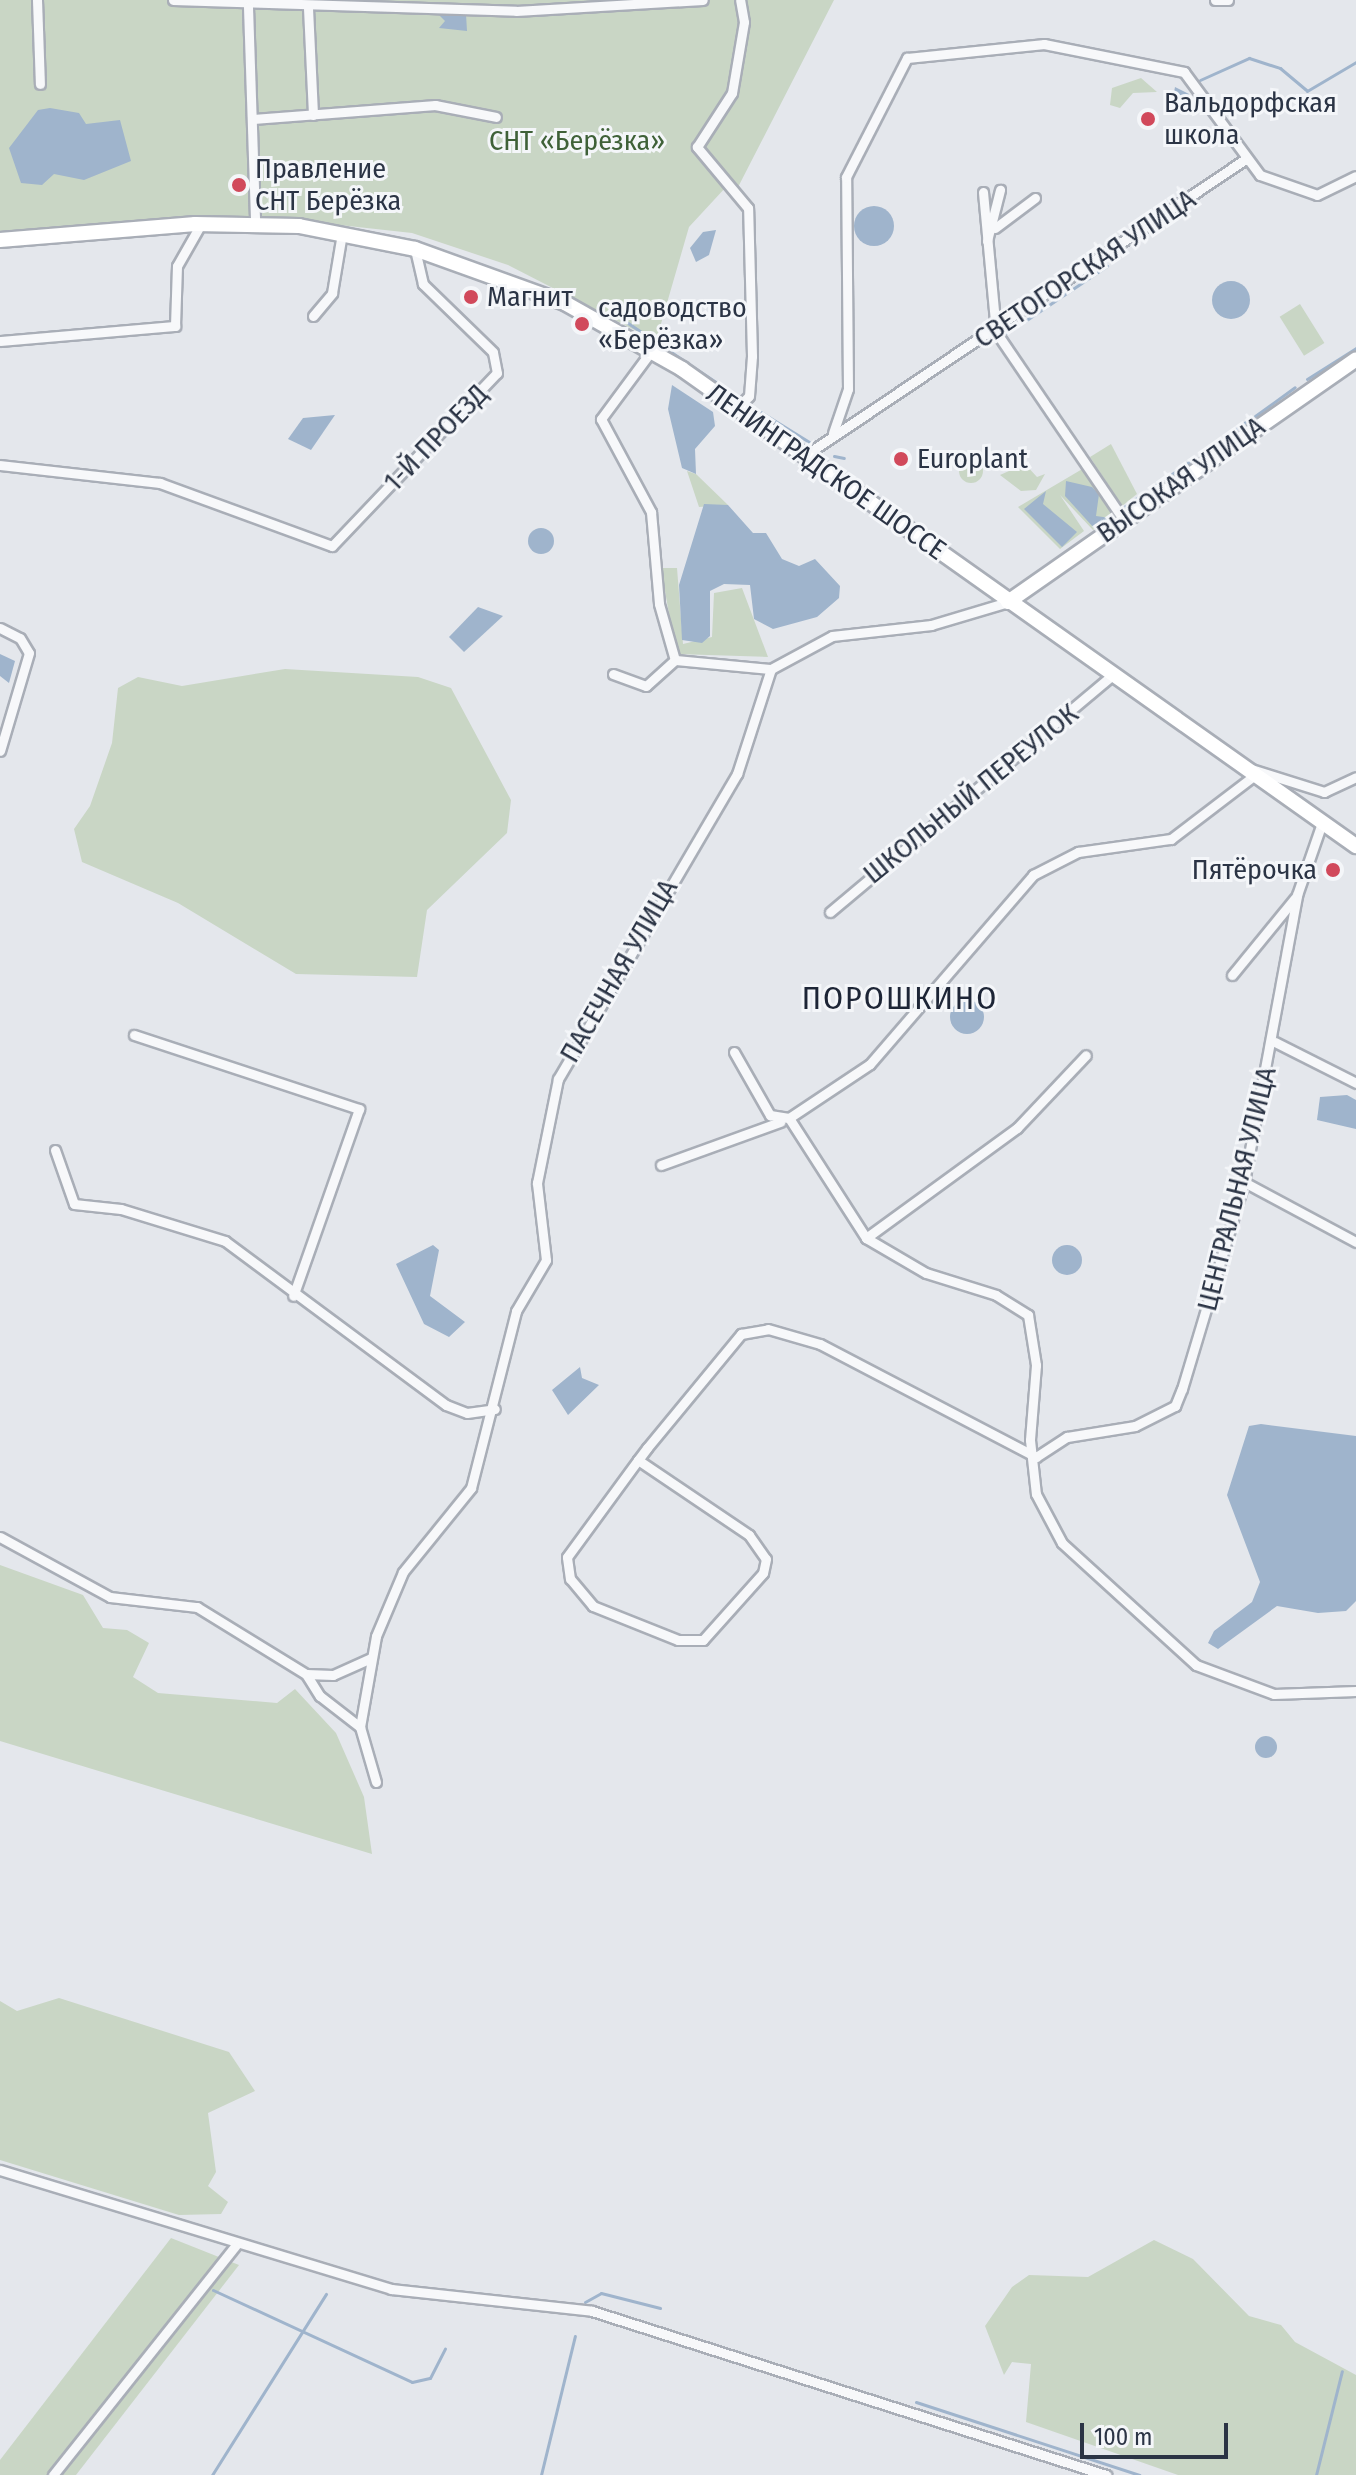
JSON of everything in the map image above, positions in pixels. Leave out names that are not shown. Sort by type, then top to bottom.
[{"type":"main road","name":"ЛЕНИНГРАДСКОЕ ШОССЕ","points":[[0,240],[201,224],[255,223],[342,233],[415,249],[503,276],[652,350],[1356,846]]},
{"type":"main road","name":"ВЫСОКАЯ УЛИЦА","points":[[1008,602],[1356,359]]},
{"type":"street","points":[[37,0],[40,84]]},
{"type":"street","points":[[173,0],[248,7],[271,4],[308,8],[703,0]]},
{"type":"street","points":[[736,409],[749,396],[752,356],[748,208],[697,147],[732,93],[744,22],[740,0]]},
{"type":"street","points":[[1215,0],[1228,0]]},
{"type":"street","points":[[248,7],[255,223]]},
{"type":"street","points":[[308,8],[313,115]]},
{"type":"street","points":[[833,433],[848,389],[846,177],[897,67],[920,54],[1044,44],[1184,72],[1244,160],[1260,175],[1317,195],[1356,176]]},
{"type":"street","points":[[253,119],[435,105],[496,117]]},
{"type":"street","name":"СВЕТОГОРСКАЯ УЛИЦА","points":[[804,456],[833,433],[996,332],[1244,160]]},
{"type":"street","points":[[995,228],[1000,190]]},
{"type":"street","points":[[983,192],[996,332],[1124,520]]},
{"type":"street","points":[[987,241],[995,228],[1035,198]]},
{"type":"street","points":[[0,341],[175,326],[177,266],[201,224]]},
{"type":"street","points":[[313,316],[332,293],[342,233]]},
{"type":"street","name":"1-Й ПРОЕЗД","points":[[0,465],[160,483],[332,546],[497,373],[493,352],[423,284],[415,249]]},
{"type":"street","points":[[652,350],[601,419],[604,438],[651,512],[659,604],[675,660]]},
{"type":"street","points":[[613,674],[646,686],[675,660],[771,669],[832,636],[931,625],[1008,602]]},
{"type":"street","points":[[0,628],[20,638],[29,653],[0,751]]},
{"type":"street","name":"ПАСЕЧНАЯ УЛИЦА","points":[[376,1782],[360,1727],[371,1658],[403,1572],[471,1488],[495,1409],[516,1311],[546,1260],[537,1183],[564,1064],[737,774],[771,669]]},
{"type":"street","name":"ШКОЛЬНЫЙ ПЕРЕУЛОК","points":[[830,912],[1111,676]]},
{"type":"street","points":[[661,1165],[784,1120],[870,1064],[1033,875],[1078,852],[1171,839],[1250,772],[1269,769],[1324,792],[1356,777]]},
{"type":"street","name":"ЦЕНТРАЛЬНАЯ УЛИЦА","points":[[1036,1457],[1067,1437],[1135,1426],[1175,1406],[1244,1182],[1275,1042],[1297,895],[1322,823]]},
{"type":"street","points":[[1232,975],[1297,895]]},
{"type":"street","points":[[134,1035],[359,1109],[293,1296]]},
{"type":"street","points":[[1275,1042],[1356,1083]]},
{"type":"street","points":[[734,1052],[866,1238],[926,1273],[996,1295],[1028,1315],[1036,1365],[1030,1440],[1036,1457],[1036,1494],[1062,1543],[1166,1645],[1226,1679],[1274,1694],[1356,1691]]},
{"type":"street","points":[[866,1238],[1017,1128],[1086,1055]]},
{"type":"street","points":[[55,1150],[74,1204],[121,1209],[225,1241],[293,1296],[446,1405],[467,1413],[495,1409]]},
{"type":"street","points":[[1244,1182],[1356,1242]]},
{"type":"street","points":[[638,1460],[749,1535],[766,1559],[763,1573],[703,1640],[678,1640],[625,1623],[593,1606],[570,1579],[567,1557],[638,1460],[741,1334],[768,1329],[820,1344],[1036,1457]]},
{"type":"street","points":[[0,1537],[110,1597],[197,1607],[306,1674],[320,1696],[360,1727]]},
{"type":"street","points":[[306,1674],[333,1675],[371,1658]]},
{"type":"street","points":[[0,2170],[236,2245],[391,2289],[592,2311],[1106,2475]]},
{"type":"street","points":[[53,2475],[236,2245]]},
{"type":"green space","name":"СНТ «Берёзка»","points":[[0,0],[834,0],[734,195],[726,187],[689,227],[656,341],[508,265],[412,233],[267,217],[0,234]]},
{"type":"green space","points":[[1141,78],[1157,92],[1133,93],[1120,108],[1110,105],[1112,88]]},
{"type":"green space","points":[[1300,304],[1324,343],[1304,356],[1280,317]]},
{"type":"green space","points":[[1111,444],[1137,494],[1122,506],[1090,457]]},
{"type":"green space","points":[[971,459],[982,466],[983,471],[976,482],[971,483],[960,476],[959,471],[966,460]]},
{"type":"green space","points":[[1025,464],[1037,477],[1045,474],[1036,490],[1021,491],[1000,475]]},
{"type":"green space","points":[[1084,468],[1113,515],[1093,530],[1060,495],[1084,531],[1060,549],[1018,507]]},
{"type":"green space","points":[[687,471],[696,474],[728,505],[699,507]]},
{"type":"green space","points":[[661,568],[677,568],[683,644],[712,637],[714,593],[742,588],[768,657],[676,654]]},
{"type":"green space","points":[[285,669],[418,677],[451,688],[511,800],[507,833],[427,910],[417,977],[296,974],[178,903],[82,862],[74,829],[90,806],[112,743],[118,688],[138,677],[182,686]]},
{"type":"green space","points":[[0,1565],[83,1595],[103,1628],[127,1630],[149,1643],[133,1677],[158,1693],[277,1703],[295,1689],[336,1733],[364,1797],[372,1854],[0,1741]]},
{"type":"green space","points":[[59,1998],[229,2052],[255,2091],[208,2113],[216,2172],[208,2186],[228,2202],[221,2214],[179,2215],[0,2160],[0,2001],[17,2011]]},
{"type":"green space","points":[[171,2238],[239,2265],[76,2475],[0,2475],[0,2460]]},
{"type":"green space","points":[[1154,2240],[1193,2259],[1249,2316],[1281,2325],[1295,2342],[1356,2375],[1356,2475],[1178,2475],[1026,2422],[1031,2364],[1012,2362],[1004,2375],[985,2326],[1012,2287],[1029,2275],[1088,2277]]},
{"type":"water","points":[[437,13],[466,14],[467,31],[439,28],[445,21]]},
{"type":"water","points":[[1175,87],[1189,94],[1193,108],[1173,97]]},
{"type":"water","points":[[50,108],[79,113],[86,124],[120,120],[131,161],[84,180],[54,174],[42,185],[21,183],[9,148],[38,110]]},
{"type":"water","points":[[874,206],[888,212],[894,226],[888,240],[874,246],[860,240],[854,226],[860,212]]},
{"type":"water","points":[[716,230],[709,255],[696,262],[690,248],[703,232]]},
{"type":"water","points":[[1231,281],[1244,287],[1250,300],[1244,313],[1231,319],[1218,313],[1212,300],[1218,287]]},
{"type":"water","points":[[672,385],[713,412],[715,426],[695,449],[696,474],[682,468],[668,409]]},
{"type":"water","points":[[335,415],[311,450],[288,439],[303,418]]},
{"type":"water","points":[[1066,481],[1092,487],[1099,494],[1096,516],[1110,518],[1094,528],[1065,496]]},
{"type":"water","points":[[1046,491],[1043,504],[1077,532],[1062,547],[1024,509]]},
{"type":"water","points":[[704,504],[728,505],[753,533],[766,533],[782,559],[799,566],[815,559],[840,586],[839,598],[817,617],[773,629],[754,619],[750,585],[724,584],[710,591],[710,636],[702,643],[682,640],[679,585]]},
{"type":"water","points":[[541,528],[550,532],[554,541],[550,550],[541,554],[532,550],[528,541],[532,532]]},
{"type":"water","points":[[478,607],[503,616],[464,652],[449,637]]},
{"type":"water","points":[[0,654],[15,661],[9,683],[0,676]]},
{"type":"water","points":[[967,1000],[979,1005],[984,1017],[979,1029],[967,1034],[955,1029],[950,1017],[955,1005]]},
{"type":"water","points":[[1347,1095],[1356,1100],[1356,1129],[1317,1120],[1320,1097]]},
{"type":"water","points":[[433,1245],[439,1250],[430,1296],[465,1322],[449,1337],[424,1324],[396,1264]]},
{"type":"water","points":[[1067,1245],[1073,1246],[1081,1254],[1081,1266],[1073,1274],[1067,1275],[1061,1274],[1053,1266],[1052,1260],[1053,1254],[1061,1246]]},
{"type":"water","points":[[580,1367],[582,1378],[599,1385],[568,1415],[552,1390]]},
{"type":"water","points":[[1261,1424],[1356,1436],[1356,1601],[1346,1611],[1318,1613],[1277,1606],[1218,1649],[1208,1643],[1214,1631],[1252,1602],[1260,1582],[1227,1495],[1249,1426]]},
{"type":"water","points":[[1266,1736],[1274,1739],[1277,1747],[1274,1755],[1266,1758],[1258,1755],[1255,1747],[1258,1739]]},
{"type":"waterway","points":[[1200,80],[1249,58],[1280,68],[1307,91],[1356,62]]},
{"type":"waterway","points":[[1025,321],[1107,266]]},
{"type":"waterway","points":[[616,315],[738,397]]},
{"type":"waterway","points":[[1017,326],[1004,334],[1024,365]]},
{"type":"waterway","points":[[1307,379],[1356,348]]},
{"type":"waterway","points":[[1255,416],[1295,387]]},
{"type":"waterway","points":[[751,406],[809,442]]},
{"type":"waterway","points":[[1230,433],[1246,422]]},
{"type":"waterway","points":[[1205,450],[1218,440]]},
{"type":"waterway","points":[[834,456],[844,458]]},
{"type":"waterway","points":[[1153,487],[1195,458]]},
{"type":"waterway","points":[[1124,507],[1144,493]]},
{"type":"waterway","points":[[213,2290],[412,2382],[430,2378],[445,2349]]},
{"type":"waterway","points":[[585,2302],[601,2293],[660,2308]]},
{"type":"waterway","points":[[212,2475],[326,2294]]},
{"type":"waterway","points":[[541,2475],[575,2336]]},
{"type":"waterway","points":[[1316,2475],[1342,2371]]},
{"type":"waterway","points":[[916,2402],[1139,2475]]},
{"type":"place","name":"Вальдорфская школа","points":[[1148,119]]},
{"type":"place","name":"Правление СНТ Берёзка","points":[[239,185]]},
{"type":"place","name":"Магнит","points":[[471,297]]},
{"type":"place","name":"садоводство «Берёзка»","points":[[582,324]]},
{"type":"place","name":"Europlant","points":[[901,459]]},
{"type":"place","name":"Пятёрочка","points":[[1333,870]]},
{"type":"district","name":"ПОРОШКИНО","points":[[900,998]]}]
